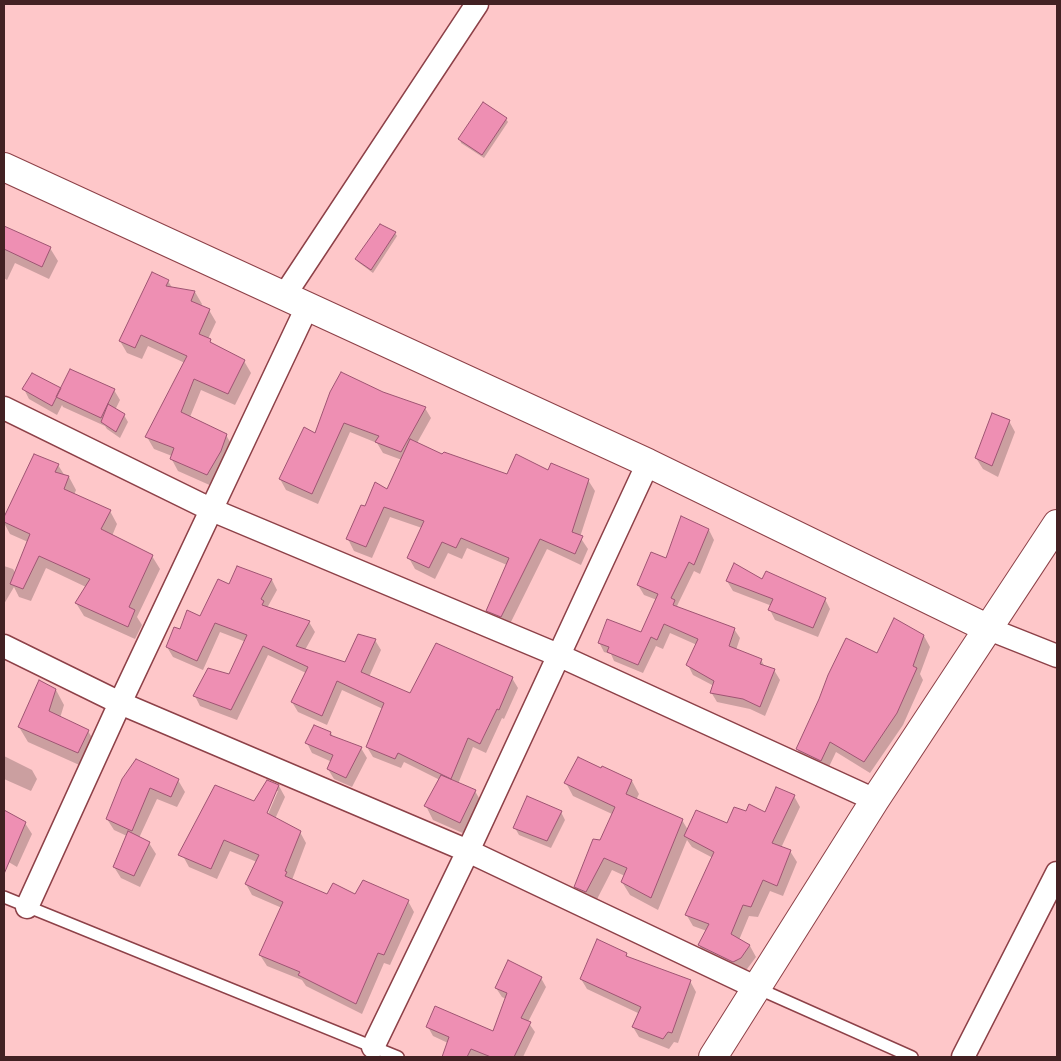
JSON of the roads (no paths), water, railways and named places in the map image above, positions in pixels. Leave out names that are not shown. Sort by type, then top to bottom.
[{"type":"street","points":[[27,907],[212,510],[296,301],[477,4]]},
{"type":"street","points":[[4,167],[648,463],[989,629],[1057,656]]},
{"type":"street","points":[[4,408],[212,510],[558,655],[875,800]]},
{"type":"street","points":[[373,1047],[468,851],[648,463]]},
{"type":"street","points":[[713,1057],[875,800],[1057,524]]},
{"type":"street","points":[[4,646],[120,704],[468,851],[757,988]]},
{"type":"street","points":[[963,1057],[1057,873]]},
{"type":"lane","points":[[4,897],[398,1057]]},
{"type":"lane","points":[[757,988],[912,1057]]}]
